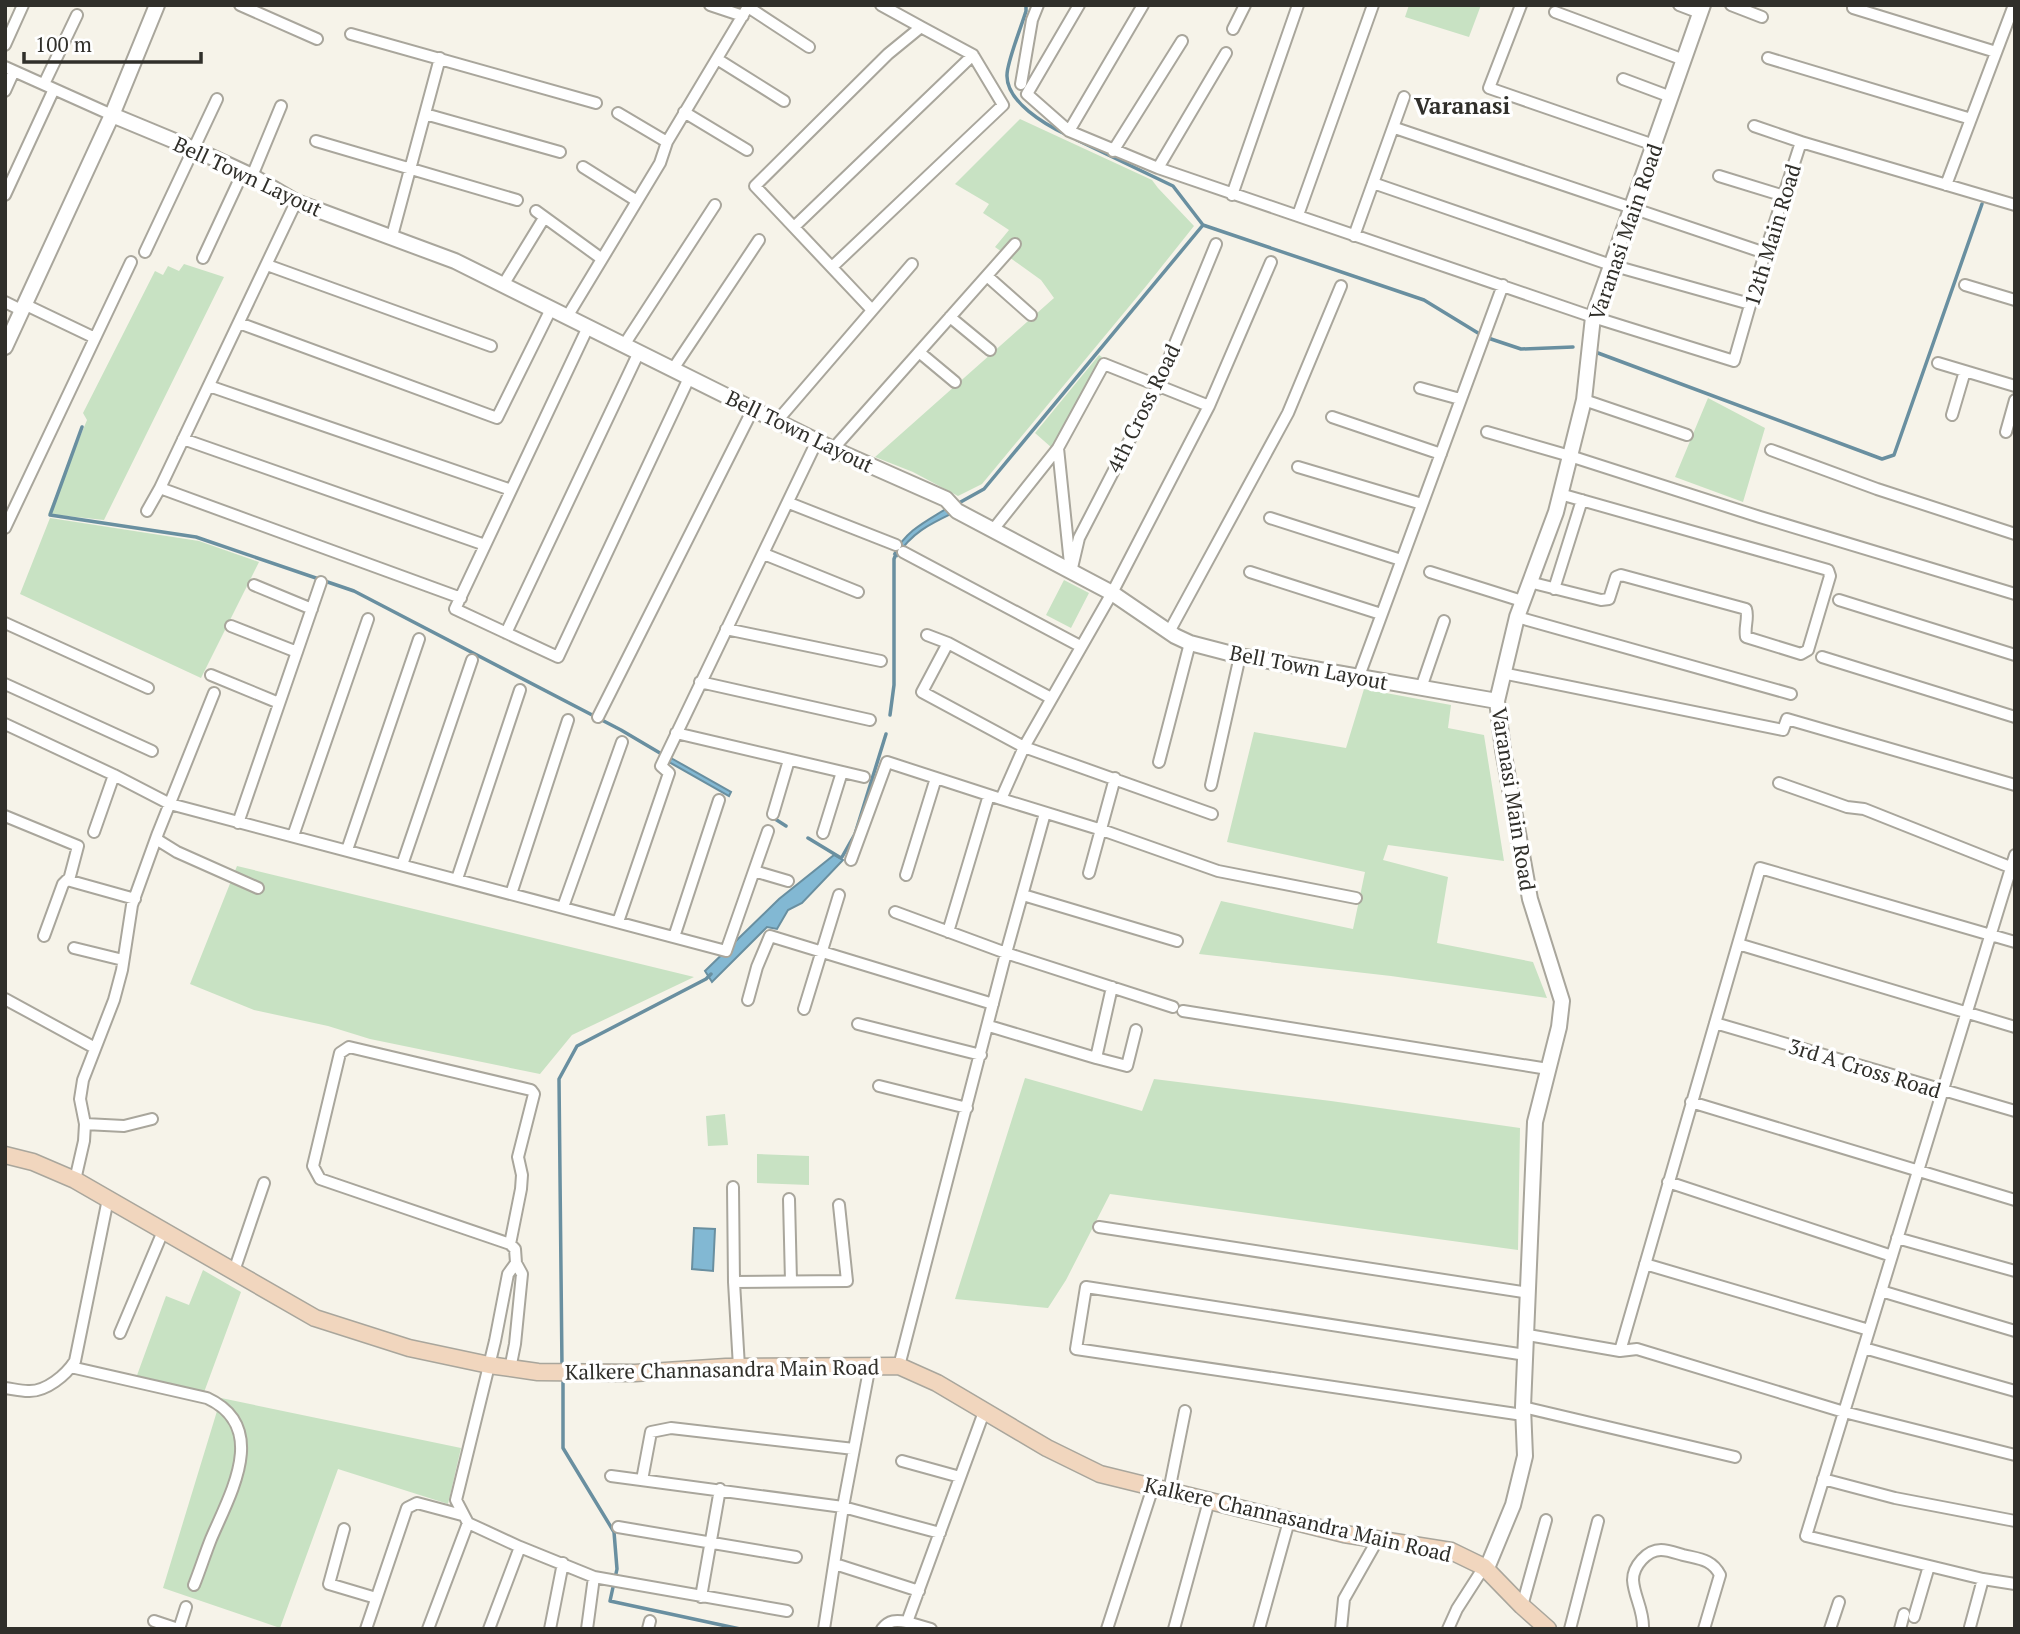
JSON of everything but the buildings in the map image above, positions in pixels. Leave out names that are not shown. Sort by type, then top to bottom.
[{"type":"main road","name":"Kalkere Channasandra Main Road","points":[[5,1155],[33,1162],[75,1180],[315,1318],[409,1348],[510,1369],[538,1372],[635,1373],[739,1367],[899,1366],[937,1384],[1047,1448],[1100,1474],[1344,1534],[1451,1551],[1486,1567],[1522,1606],[1548,1629]]},
{"type":"street","points":[[5,45],[23,5]]},
{"type":"street","points":[[5,347],[112,115],[157,5]]},
{"type":"street","points":[[240,5],[317,39]]},
{"type":"street","points":[[710,5],[747,9],[809,47]]},
{"type":"street","points":[[832,267],[1003,105],[973,54],[881,5]]},
{"type":"street","points":[[1021,84],[1032,20],[1038,5]]},
{"type":"street","points":[[1079,5],[1027,94],[1069,131],[1158,169],[1593,317]]},
{"type":"street","points":[[1069,131],[1143,5]]},
{"type":"street","points":[[1233,29],[1245,5]]},
{"type":"street","points":[[1232,195],[1298,5]]},
{"type":"street","points":[[1297,215],[1373,5]]},
{"type":"street","points":[[1521,5],[1489,88],[1654,145]]},
{"type":"street","points":[[1679,5],[1701,9]]},
{"type":"street","points":[[1731,5],[1762,17]]},
{"type":"street","points":[[1946,185],[2014,5]]},
{"type":"street","points":[[1853,8],[1996,52]]},
{"type":"street","points":[[567,317],[660,163],[667,142],[747,9]]},
{"type":"street","name":"Varanasi Main Road","points":[[1486,1567],[1513,1505],[1525,1456],[1523,1411],[1535,1122],[1559,1027],[1562,1001],[1530,899],[1503,750],[1497,701],[1517,617],[1560,494],[1584,400],[1593,317],[1701,9]]},
{"type":"street","points":[[1555,12],[1684,60]]},
{"type":"street","points":[[5,195],[77,15]]},
{"type":"street","points":[[872,310],[755,186],[888,54],[921,27]]},
{"type":"street","points":[[351,34],[596,103]]},
{"type":"street","points":[[1113,151],[1182,41]]},
{"type":"street","points":[[1158,169],[1226,53]]},
{"type":"street","points":[[794,227],[973,54]]},
{"type":"street","points":[[392,236],[440,58]]},
{"type":"street","points":[[1768,58],[1971,119]]},
{"type":"street","points":[[717,59],[784,102]]},
{"type":"street","points":[[5,91],[10,69],[112,115]]},
{"type":"street","points":[[1623,79],[1671,97]]},
{"type":"street","points":[[1354,236],[1405,97]]},
{"type":"street","points":[[145,252],[217,99]]},
{"type":"street","points":[[203,258],[281,106]]},
{"type":"street","points":[[684,112],[747,150]]},
{"type":"street","points":[[618,113],[667,142]]},
{"type":"street","points":[[425,114],[560,152]]},
{"type":"street","name":"Bell Town Layout","points":[[112,115],[248,174],[296,202],[455,261],[833,449],[946,499],[957,511],[1112,593],[1190,643],[1240,656],[1497,701]]},
{"type":"street","points":[[1754,126],[1801,142]]},
{"type":"street","points":[[1395,128],[1765,253]]},
{"type":"street","points":[[316,141],[517,200]]},
{"type":"street","name":"12th Main Road","points":[[1593,317],[1734,361],[1801,142],[2015,205]]},
{"type":"street","points":[[583,167],[637,201]]},
{"type":"street","points":[[1719,176],[1784,196]]},
{"type":"street","points":[[1373,183],[1611,265],[1750,304]]},
{"type":"street","points":[[147,511],[296,202]]},
{"type":"street","points":[[624,345],[715,205]]},
{"type":"street","points":[[503,285],[540,215],[602,260]]},
{"type":"street","points":[[673,369],[759,240]]},
{"type":"street","points":[[833,449],[1015,244]]},
{"type":"street","name":"4th Cross Road","points":[[1071,572],[1079,538],[1158,384],[1216,244]]},
{"type":"street","points":[[5,528],[131,262]]},
{"type":"street","points":[[1001,799],[1024,747],[1112,593],[1209,406],[1271,262]]},
{"type":"street","points":[[777,421],[912,264]]},
{"type":"street","points":[[267,265],[491,346]]},
{"type":"street","points":[[987,276],[1031,315]]},
{"type":"street","points":[[1359,676],[1503,285]]},
{"type":"street","points":[[1965,285],[2015,300]]},
{"type":"street","points":[[1169,632],[1289,413],[1341,286]]},
{"type":"street","points":[[5,302],[95,338]]},
{"type":"street","points":[[239,323],[497,418],[551,309]]},
{"type":"street","points":[[950,317],[990,350]]},
{"type":"street","points":[[588,327],[455,609],[558,657],[689,377]]},
{"type":"street","points":[[506,633],[639,352]]},
{"type":"street","points":[[919,352],[956,382]]},
{"type":"street","points":[[1938,363],[2015,386]]},
{"type":"street","points":[[992,531],[1058,448],[1104,364],[1209,406]]},
{"type":"street","points":[[1952,415],[1965,371]]},
{"type":"street","points":[[209,386],[511,490]]},
{"type":"street","points":[[1420,388],[1460,399]]},
{"type":"street","points":[[1584,400],[1687,435]]},
{"type":"street","points":[[2006,432],[2015,400]]},
{"type":"street","points":[[598,717],[753,409]]},
{"type":"street","points":[[1332,417],[1441,454]]},
{"type":"street","points":[[1487,432],[2015,594]]},
{"type":"street","points":[[183,439],[485,545]]},
{"type":"street","points":[[618,922],[669,773],[664,760],[817,441]]},
{"type":"street","points":[[1058,448],[1071,572]]},
{"type":"street","points":[[1771,450],[1877,489],[2015,534]]},
{"type":"street","points":[[1298,467],[1422,504]]},
{"type":"street","points":[[160,488],[461,598]]},
{"type":"street","points":[[1529,582],[1601,600],[1609,599],[1616,577],[1621,575],[1746,609],[1746,637],[1801,654],[1808,650],[1830,576],[1828,570],[1560,494]]},
{"type":"street","points":[[1554,589],[1582,500]]},
{"type":"street","points":[[789,503],[899,549],[1080,646]]},
{"type":"street","points":[[1270,518],[1401,560]]},
{"type":"street","points":[[764,554],[858,592]]},
{"type":"street","points":[[1250,572],[1381,614]]},
{"type":"street","points":[[1430,572],[1522,601]]},
{"type":"street","points":[[238,823],[321,582]]},
{"type":"street","points":[[254,585],[312,609]]},
{"type":"street","points":[[1839,600],[2015,655]]},
{"type":"street","points":[[1517,617],[1791,694]]},
{"type":"street","points":[[293,836],[368,619]]},
{"type":"street","points":[[1421,688],[1444,621]]},
{"type":"street","points":[[5,622],[148,688]]},
{"type":"street","points":[[231,626],[297,652]]},
{"type":"street","points":[[726,629],[881,661]]},
{"type":"street","points":[[926,635],[948,643],[1051,698]]},
{"type":"street","points":[[347,850],[419,639]]},
{"type":"street","points":[[948,643],[922,692],[1024,747],[1212,814]]},
{"type":"street","points":[[1159,762],[1190,643]]},
{"type":"street","points":[[1211,785],[1240,656]]},
{"type":"street","points":[[1822,657],[2015,717]]},
{"type":"street","points":[[402,865],[472,660]]},
{"type":"street","points":[[1502,673],[1783,730],[1787,719],[2015,785]]},
{"type":"street","points":[[211,675],[279,703]]},
{"type":"street","points":[[700,682],[870,720]]},
{"type":"street","points":[[5,684],[152,751]]},
{"type":"street","points":[[457,879],[520,690]]},
{"type":"street","points":[[75,1180],[84,1141],[85,1124],[80,1100],[83,1080],[114,1000],[135,899],[214,693]]},
{"type":"street","points":[[511,894],[568,720]]},
{"type":"street","points":[[5,724],[170,804],[726,951],[768,831]]},
{"type":"street","points":[[676,733],[864,777]]},
{"type":"street","points":[[563,907],[622,741]]},
{"type":"street","points":[[773,814],[789,760]]},
{"type":"street","points":[[851,860],[887,762],[1102,830],[1218,871],[1356,898]]},
{"type":"street","points":[[823,833],[842,772]]},
{"type":"street","points":[[94,832],[114,775]]},
{"type":"street","points":[[905,875],[936,778]]},
{"type":"street","points":[[1089,873],[1115,778]]},
{"type":"street","points":[[1779,783],[1847,807],[1864,809],[2013,868]]},
{"type":"street","points":[[948,932],[989,795]]},
{"type":"street","points":[[674,937],[719,800]]},
{"type":"street","points":[[899,1366],[1045,813]]},
{"type":"street","points":[[5,816],[78,846],[69,880],[63,884],[44,936]]},
{"type":"street","points":[[156,839],[177,852],[258,888]]},
{"type":"street","points":[[2015,855],[1806,1536],[1983,1579],[2015,1584]]},
{"type":"street","points":[[1620,1350],[1760,868],[2015,942]]},
{"type":"street","points":[[754,871],[788,881]]},
{"type":"street","points":[[69,880],[135,899]]},
{"type":"street","points":[[804,1009],[839,895]]},
{"type":"street","points":[[1023,895],[1177,941]]},
{"type":"street","points":[[895,912],[1006,954],[1178,1009],[1548,1069]]},
{"type":"street","points":[[748,1000],[757,967],[770,936],[993,1004]]},
{"type":"street","points":[[1738,944],[2015,1027]]},
{"type":"street","points":[[74,948],[123,960]]},
{"type":"street","points":[[1096,1058],[1112,987]]},
{"type":"street","points":[[5,999],[95,1048]]},
{"type":"street","name":"3rd A Cross Road","points":[[1715,1023],[1941,1092],[2015,1111]]},
{"type":"street","points":[[858,1024],[981,1055]]},
{"type":"street","points":[[989,1026],[1127,1066],[1136,1030]]},
{"type":"street","points":[[510,1244],[521,1189],[522,1175],[518,1157],[534,1094],[531,1090],[349,1047],[343,1049],[313,1166],[315,1173],[320,1179],[510,1244],[515,1249],[516,1263],[522,1275],[510,1369]]},
{"type":"street","points":[[879,1086],[967,1108]]},
{"type":"street","points":[[1691,1102],[2015,1200]]},
{"type":"street","points":[[85,1124],[124,1126],[152,1119]]},
{"type":"street","points":[[1668,1182],[1892,1256]]},
{"type":"street","points":[[234,1271],[264,1183]]},
{"type":"street","points":[[733,1187],[734,1282],[739,1367]]},
{"type":"street","points":[[5,1388],[39,1390],[66,1374],[75,1361],[108,1199]]},
{"type":"street","points":[[789,1199],[791,1281]]},
{"type":"street","points":[[734,1282],[847,1281],[839,1205]]},
{"type":"street","points":[[1099,1227],[1529,1293]]},
{"type":"street","points":[[120,1333],[164,1229]]},
{"type":"street","points":[[1897,1238],[2015,1271]]},
{"type":"street","points":[[428,1629],[465,1519],[456,1500],[508,1274],[516,1263]]},
{"type":"street","points":[[1645,1264],[1869,1330]]},
{"type":"street","points":[[1526,1355],[1086,1287],[1076,1349],[1523,1411],[1735,1457]]},
{"type":"street","points":[[1881,1291],[2015,1331]]},
{"type":"street","points":[[1528,1335],[1620,1350],[1637,1349],[1844,1412],[2015,1455]]},
{"type":"street","points":[[1864,1348],[2015,1391]]},
{"type":"street","points":[[824,1629],[843,1507],[870,1365]]},
{"type":"street","points":[[71,1367],[207,1398],[223,1405],[234,1420],[241,1442],[242,1459],[234,1488],[194,1585]]},
{"type":"street","points":[[1107,1629],[1161,1489],[1185,1410]]},
{"type":"street","points":[[907,1622],[984,1412]]},
{"type":"street","points":[[642,1480],[650,1432],[671,1428],[854,1449]]},
{"type":"street","points":[[902,1461],[960,1477]]},
{"type":"street","points":[[611,1476],[843,1507],[940,1533]]},
{"type":"street","points":[[1823,1479],[1895,1498],[2015,1521]]},
{"type":"street","points":[[701,1597],[720,1489]]},
{"type":"street","points":[[1174,1629],[1209,1501]]},
{"type":"street","points":[[366,1629],[407,1508],[417,1503],[465,1519],[520,1548],[594,1577],[788,1611]]},
{"type":"street","points":[[1522,1606],[1546,1520]]},
{"type":"street","points":[[1259,1629],[1289,1521]]},
{"type":"street","points":[[1570,1629],[1598,1521]]},
{"type":"street","points":[[618,1527],[796,1556]]},
{"type":"street","points":[[344,1529],[329,1584],[376,1598]]},
{"type":"street","points":[[1342,1629],[1344,1600],[1378,1539]]},
{"type":"street","points":[[489,1629],[520,1548]]},
{"type":"street","points":[[1643,1629],[1643,1611],[1633,1577],[1637,1566],[1645,1557],[1653,1551],[1663,1550],[1711,1562],[1717,1568],[1720,1575],[1704,1629]]},
{"type":"street","points":[[550,1629],[563,1563]]},
{"type":"street","points":[[835,1564],[919,1591]]},
{"type":"street","points":[[1900,1629],[1909,1616],[1929,1566]]},
{"type":"street","points":[[1448,1629],[1457,1609],[1486,1567]]},
{"type":"street","points":[[587,1629],[594,1577]]},
{"type":"street","points":[[1970,1627],[1983,1579]]},
{"type":"street","points":[[1830,1629],[1839,1602]]},
{"type":"street","points":[[154,1621],[178,1629],[186,1607]]},
{"type":"street","points":[[882,1629],[887,1623],[896,1620],[931,1629]]},
{"type":"green space","points":[[1409,5],[1481,5],[1469,37],[1405,17]]},
{"type":"green space","points":[[1020,119],[1152,180],[1194,226],[982,484],[958,496],[913,472],[875,457],[1054,298],[1041,280],[995,247],[1009,230],[983,213],[989,204],[955,184]]},
{"type":"green space","points":[[184,264],[224,277],[104,520],[48,514],[87,420],[83,413],[155,271],[163,275],[168,266],[179,271]]},
{"type":"green space","points":[[1099,355],[1102,357],[1052,448],[1035,433]]},
{"type":"green space","points":[[1708,398],[1765,428],[1743,502],[1675,477]]},
{"type":"green space","points":[[50,518],[199,541],[259,562],[201,678],[20,594]]},
{"type":"green space","points":[[1064,580],[1089,593],[1071,628],[1046,615]]},
{"type":"green space","points":[[1364,689],[1451,705],[1448,728],[1484,735],[1504,861],[1388,845],[1383,860],[1448,877],[1437,943],[1533,962],[1547,998],[1391,976],[1199,954],[1221,901],[1353,929],[1365,872],[1227,842],[1254,732],[1346,748]]},
{"type":"green space","points":[[237,866],[694,977],[572,1035],[540,1074],[370,1039],[328,1026],[254,1010],[190,984]]},
{"type":"green space","points":[[1025,1078],[1142,1111],[1154,1079],[1520,1128],[1518,1250],[1110,1194],[1066,1280],[1048,1308],[955,1299]]},
{"type":"green space","points":[[725,1114],[728,1145],[708,1146],[706,1116]]},
{"type":"green space","points":[[757,1154],[809,1156],[809,1185],[757,1183]]},
{"type":"green space","points":[[203,1270],[241,1292],[203,1395],[136,1378],[166,1296],[189,1305]]},
{"type":"green space","points":[[221,1398],[461,1448],[448,1504],[338,1469],[280,1628],[163,1588]]},
{"type":"water","points":[[949,507],[953,513],[922,530],[908,541],[897,556],[894,554],[911,532]]},
{"type":"water","points":[[671,758],[731,792],[729,796],[669,762]]},
{"type":"water","points":[[834,855],[843,860],[802,903],[788,910],[777,929],[767,927],[712,982],[705,971],[779,899]]},
{"type":"water","points":[[694,1228],[715,1229],[713,1271],[692,1269]]},
{"type":"waterway","points":[[1026,5],[1008,69],[1008,85],[1029,111],[1067,135]]},
{"type":"waterway","points":[[957,504],[984,489],[1203,225],[1173,186],[1077,140]]},
{"type":"waterway","points":[[1598,353],[1882,459],[1894,455],[1982,204]]},
{"type":"waterway","points":[[1203,225],[1424,300],[1478,333]]},
{"type":"waterway","points":[[1488,338],[1521,349],[1573,347]]},
{"type":"waterway","points":[[82,427],[50,515],[196,537],[354,591],[621,730],[665,756]]},
{"type":"waterway","points":[[890,715],[894,685],[896,554]]},
{"type":"waterway","points":[[842,857],[855,834],[886,734]]},
{"type":"waterway","points":[[772,817],[786,826]]},
{"type":"waterway","points":[[808,838],[841,858]]},
{"type":"waterway","points":[[562,1368],[559,1079],[577,1046],[711,974]]},
{"type":"waterway","points":[[563,1379],[563,1448],[614,1532],[617,1569],[610,1601],[740,1629]]},
{"type":"district","name":"Varanasi","points":[[1462,105]]}]
